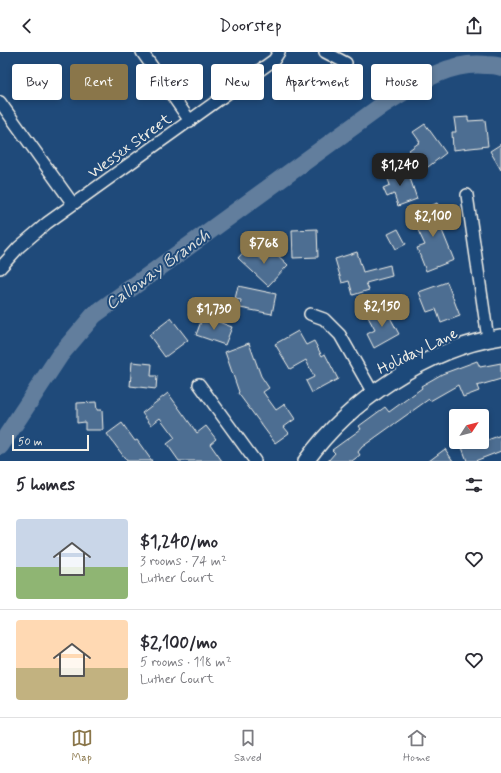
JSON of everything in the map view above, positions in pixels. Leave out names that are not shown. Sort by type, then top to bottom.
[{"type":"street","points":[[142,52],[190,121]]},
{"type":"street","name":"Wessex Street","points":[[0,268],[20,247],[73,204],[274,60],[279,52]]},
{"type":"street","points":[[325,52],[346,63]]},
{"type":"street","points":[[0,102],[73,204]]},
{"type":"street","points":[[467,195],[494,338]]},
{"type":"street","points":[[310,314],[324,320],[340,336],[373,393]]},
{"type":"street","name":"Holiday Lane","points":[[306,461],[336,426],[373,393],[403,373],[450,351],[494,338]]},
{"type":"street","points":[[198,384],[255,461]]},
{"type":"building","points":[[468,117],[468,121],[485,120],[488,146],[453,150],[452,132],[456,132],[454,118]]},
{"type":"building","points":[[425,124],[446,153],[424,170],[409,150],[420,142],[413,132]]},
{"type":"building","points":[[501,144],[501,170],[490,151]]},
{"type":"building","points":[[398,167],[401,175],[408,172],[417,199],[398,206],[394,194],[387,197],[383,188],[390,185],[385,171]]},
{"type":"building","points":[[437,203],[448,224],[441,228],[454,260],[426,271],[417,248],[425,245],[416,226],[423,222],[418,212]]},
{"type":"building","points":[[317,229],[318,257],[293,258],[292,230]]},
{"type":"building","points":[[398,229],[406,244],[396,249],[388,234]]},
{"type":"building","points":[[248,247],[262,260],[272,250],[288,265],[268,286],[238,258]]},
{"type":"building","points":[[357,252],[363,272],[390,265],[392,276],[366,283],[369,290],[353,295],[349,281],[342,283],[335,259]]},
{"type":"building","points":[[447,282],[460,316],[441,323],[436,309],[427,312],[419,292]]},
{"type":"building","points":[[238,286],[276,294],[272,314],[240,308],[241,300],[235,299]]},
{"type":"building","points":[[385,308],[399,334],[374,348],[367,334],[375,330],[368,317]]},
{"type":"building","points":[[203,316],[232,327],[225,345],[196,335]]},
{"type":"building","points":[[171,318],[188,340],[165,357],[149,335]]},
{"type":"building","points":[[298,331],[306,345],[314,341],[322,356],[325,354],[338,379],[312,393],[306,381],[314,377],[306,360],[290,369],[275,344]]},
{"type":"building","points":[[249,343],[261,376],[269,388],[263,392],[276,410],[285,404],[295,419],[284,427],[289,433],[275,443],[238,393],[239,392],[225,352]]},
{"type":"building","points":[[477,361],[480,367],[501,363],[501,379],[477,386],[479,391],[463,397],[458,385],[430,401],[429,399],[362,447],[358,452],[360,455],[352,461],[328,461],[335,453],[332,450],[361,429],[359,426],[385,407],[389,412],[422,388],[421,386],[442,374]]},
{"type":"building","points":[[132,362],[152,364],[151,376],[157,376],[156,389],[130,386]]},
{"type":"building","points":[[168,393],[197,433],[206,426],[216,439],[210,444],[222,461],[179,461],[167,444],[175,438],[160,418],[151,425],[142,413]]},
{"type":"building","points":[[96,402],[97,410],[102,410],[103,430],[85,430],[85,422],[77,423],[77,403]]},
{"type":"building","points":[[122,423],[135,441],[137,440],[152,461],[127,461],[107,434]]},
{"type":"building","points":[[501,435],[501,451],[475,461],[467,461],[463,449],[489,449],[489,439]]},
{"type":"building","points":[[445,449],[453,461],[429,461]]},
{"type":"waterway","name":"Calloway Branch","points":[[0,446],[60,355],[94,315],[384,104],[408,89],[432,76],[458,67],[472,65],[492,65],[501,67]]}]
